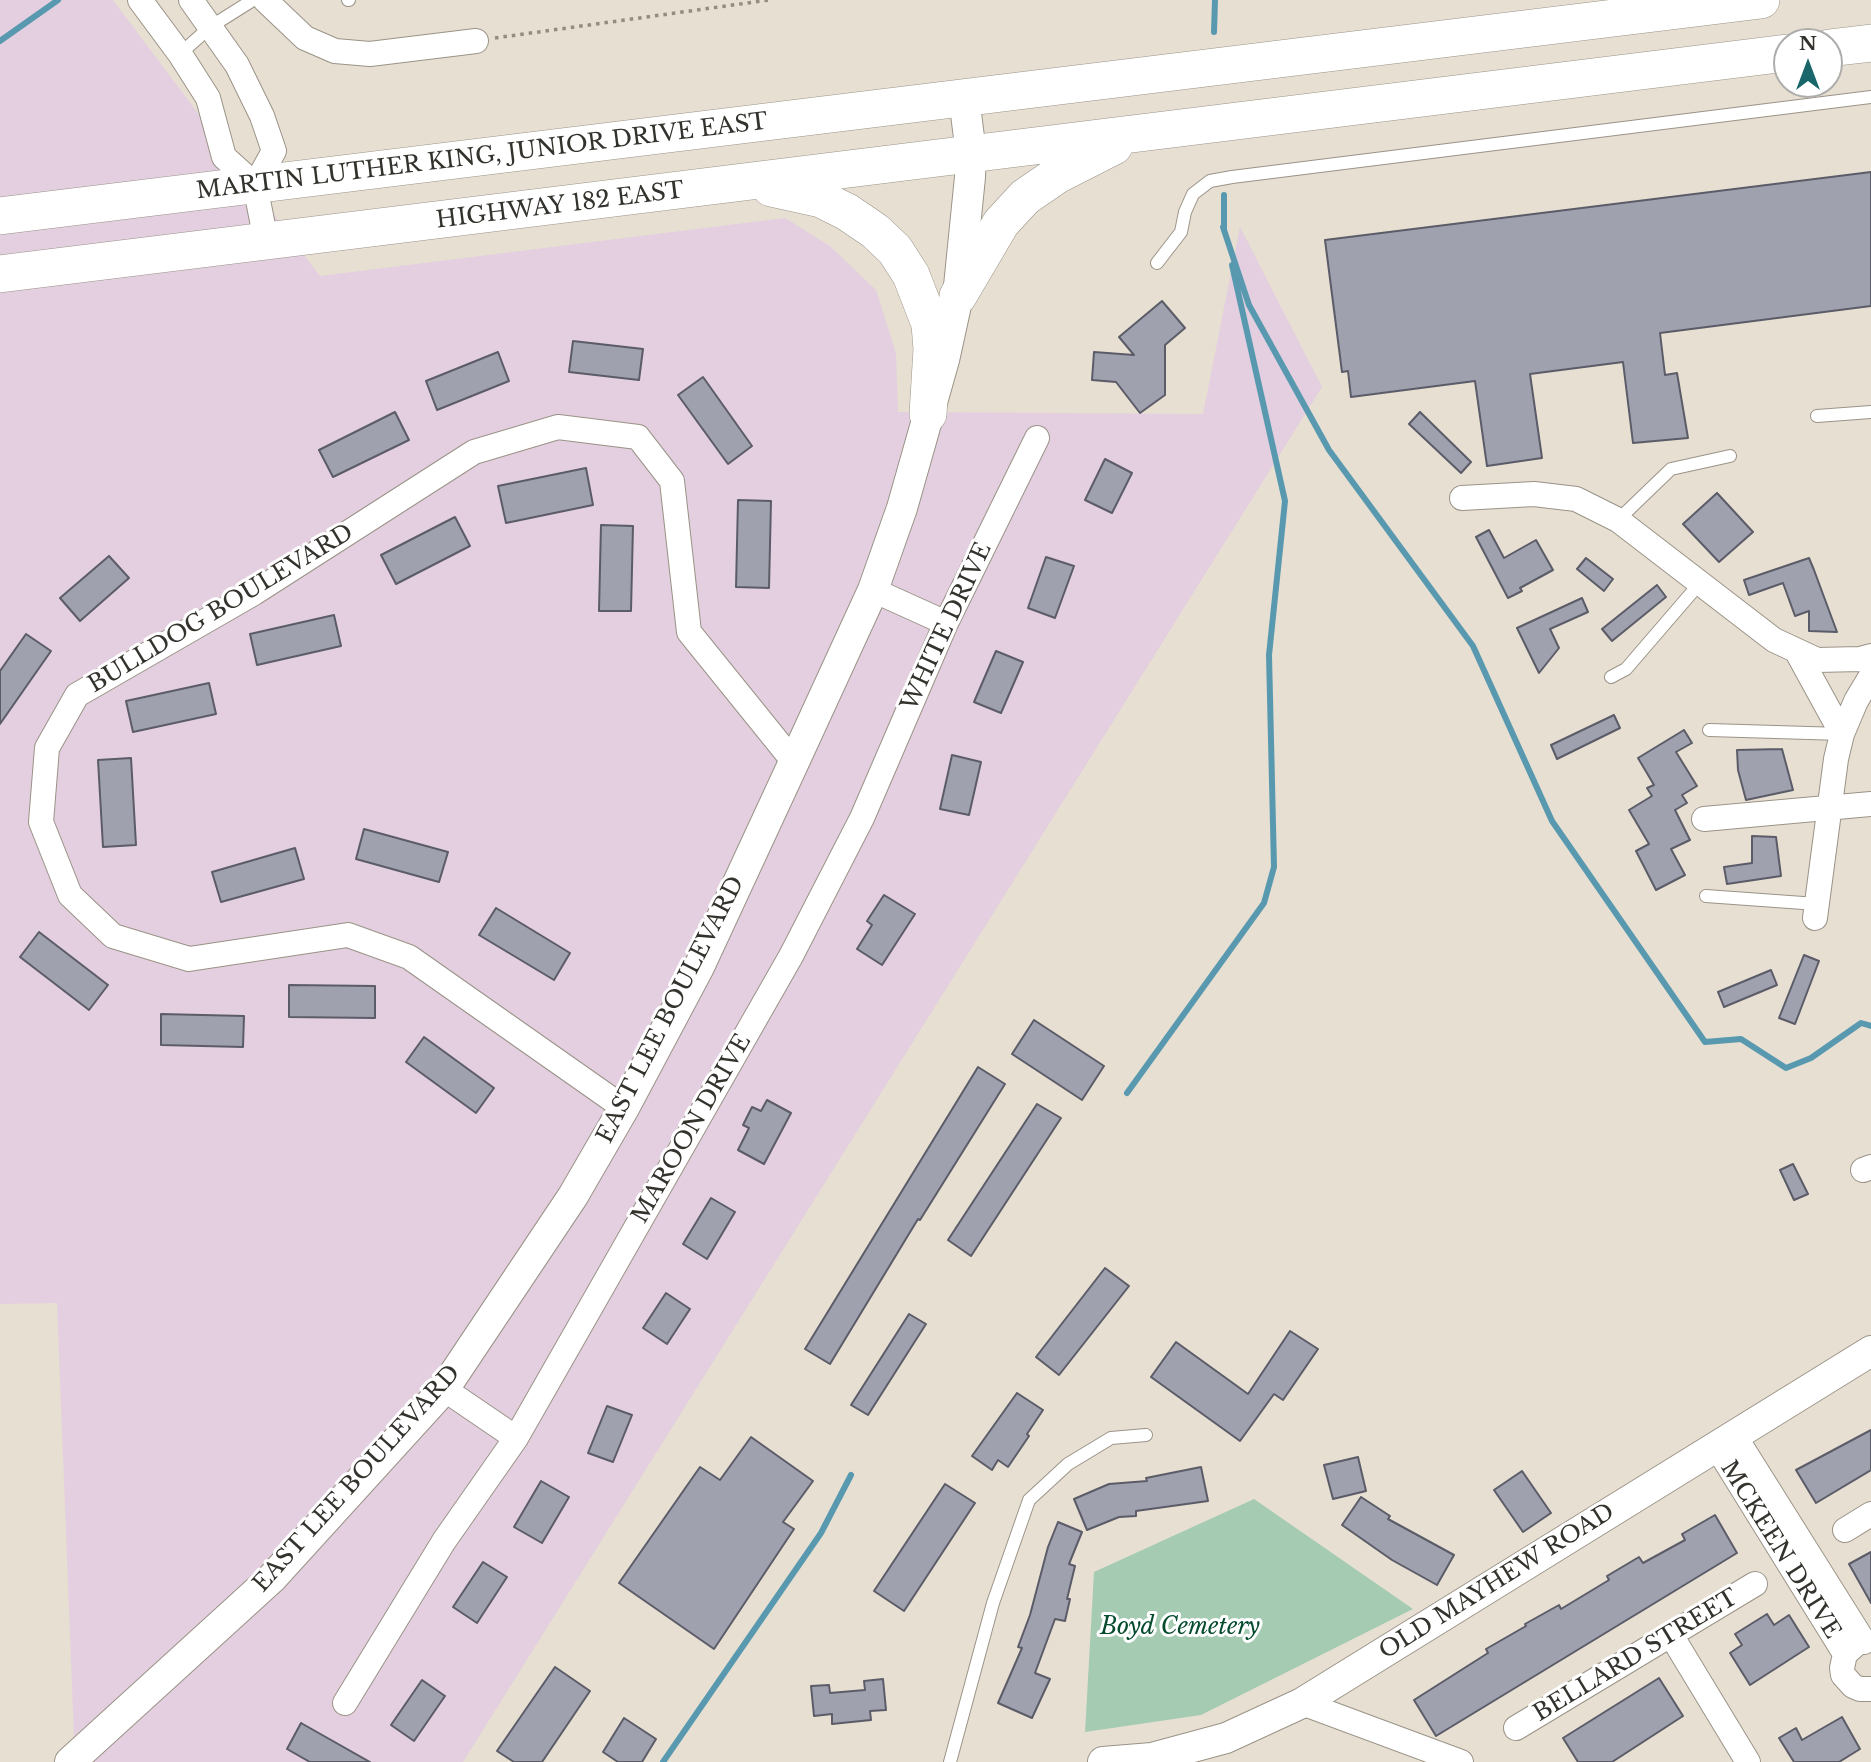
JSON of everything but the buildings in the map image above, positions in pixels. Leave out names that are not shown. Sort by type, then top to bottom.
[{"type":"main road","name":"MARTIN LUTHER KING, JUNIOR DRIVE EAST","points":[[0,216],[1761,0]]},
{"type":"main road","points":[[1843,46],[1871,43]]},
{"type":"main road","name":"HIGHWAY 182 EAST","points":[[0,274],[1773,55]]},
{"type":"main road","points":[[958,296],[1001,223],[1025,197],[1057,175],[1144,132]]},
{"type":"main road","points":[[750,182],[821,199],[848,212],[875,231],[895,250],[911,275],[930,324],[932,349],[928,414]]},
{"type":"street","points":[[140,0],[208,98],[224,157],[256,185]]},
{"type":"street","points":[[191,0],[237,65],[262,116],[274,151],[256,185],[266,242]]},
{"type":"street","points":[[265,0],[305,38],[335,51],[370,54],[476,41]]},
{"type":"street","name":"EAST LEE BOULEVARD","points":[[70,1762],[272,1578],[444,1389],[573,1196],[624,1108],[699,967],[794,762],[873,590],[902,508],[944,360],[958,296],[971,153],[964,98]]},
{"type":"street","name":"BULLDOG BOULEVARD","points":[[624,1108],[409,957],[348,935],[189,959],[113,936],[70,895],[41,822],[47,748],[78,695],[254,593],[474,452],[558,427],[638,437],[672,481],[689,632],[794,762]]},
{"type":"street","name":"WHITE DRIVE","points":[[862,818],[946,623],[1037,438]]},
{"type":"street","points":[[1462,498],[1506,494],[1576,499],[1618,520],[1774,640],[1817,660],[1860,659],[1871,656]]},
{"type":"street","points":[[873,590],[946,623]]},
{"type":"street","points":[[1797,652],[1842,734]]},
{"type":"street","points":[[1816,911],[1836,759],[1842,734],[1856,701],[1871,676]]},
{"type":"street","points":[[1704,819],[1871,804]]},
{"type":"street","name":"MAROON DRIVE","points":[[345,1703],[444,1541],[516,1438],[791,956],[862,818]]},
{"type":"street","name":"OLD MAYHEW ROAD","points":[[1103,1762],[1152,1758],[1226,1738],[1302,1703],[1871,1351]]},
{"type":"street","points":[[444,1389],[516,1438]]},
{"type":"street","name":"MCKEEN DRIVE","points":[[1725,1441],[1860,1646],[1842,1668],[1847,1682],[1870,1692]]},
{"type":"street","points":[[1845,1530],[1871,1514]]},
{"type":"street","name":"BELLARD STREET","points":[[1516,1728],[1755,1584]]},
{"type":"street","points":[[1671,1635],[1748,1762]]},
{"type":"street","points":[[1302,1703],[1461,1762]]},
{"type":"lane","points":[[180,54],[210,27],[253,0]]},
{"type":"lane","points":[[1157,263],[1181,232],[1185,212],[1193,194],[1210,181],[1871,97]]},
{"type":"lane","points":[[1816,416],[1871,412]]},
{"type":"lane","points":[[1618,520],[1671,469],[1730,456]]},
{"type":"lane","points":[[1611,677],[1626,668],[1700,583]]},
{"type":"lane","points":[[1709,730],[1842,734]]},
{"type":"lane","points":[[1706,896],[1816,911]]},
{"type":"lane","points":[[950,1762],[993,1603],[1028,1500],[1068,1464],[1111,1438],[1146,1435]]},
{"type":"path","points":[[476,41],[769,0]]},
{"type":"shaded area","points":[[0,0],[113,0],[320,276],[785,218],[830,246],[876,290],[896,353],[898,412],[1203,414],[1240,227],[1322,387],[463,1762],[75,1762],[57,1303],[0,1304]]},
{"type":"green space","name":"Boyd Cemetery","points":[[1254,1499],[1413,1609],[1201,1715],[1085,1732],[1094,1572]]},
{"type":"waterway","points":[[0,41],[58,0]]},
{"type":"waterway","points":[[1214,32],[1215,0]]},
{"type":"waterway","points":[[1224,195],[1224,230]]},
{"type":"waterway","points":[[1223,227],[1249,305],[1329,450],[1473,646],[1552,821],[1705,1042],[1741,1039],[1786,1068],[1811,1058],[1861,1023],[1871,1026]]},
{"type":"waterway","points":[[1127,1093],[1264,903],[1274,867],[1269,655],[1285,501],[1232,265]]},
{"type":"waterway","points":[[663,1762],[821,1533],[851,1475]]}]
